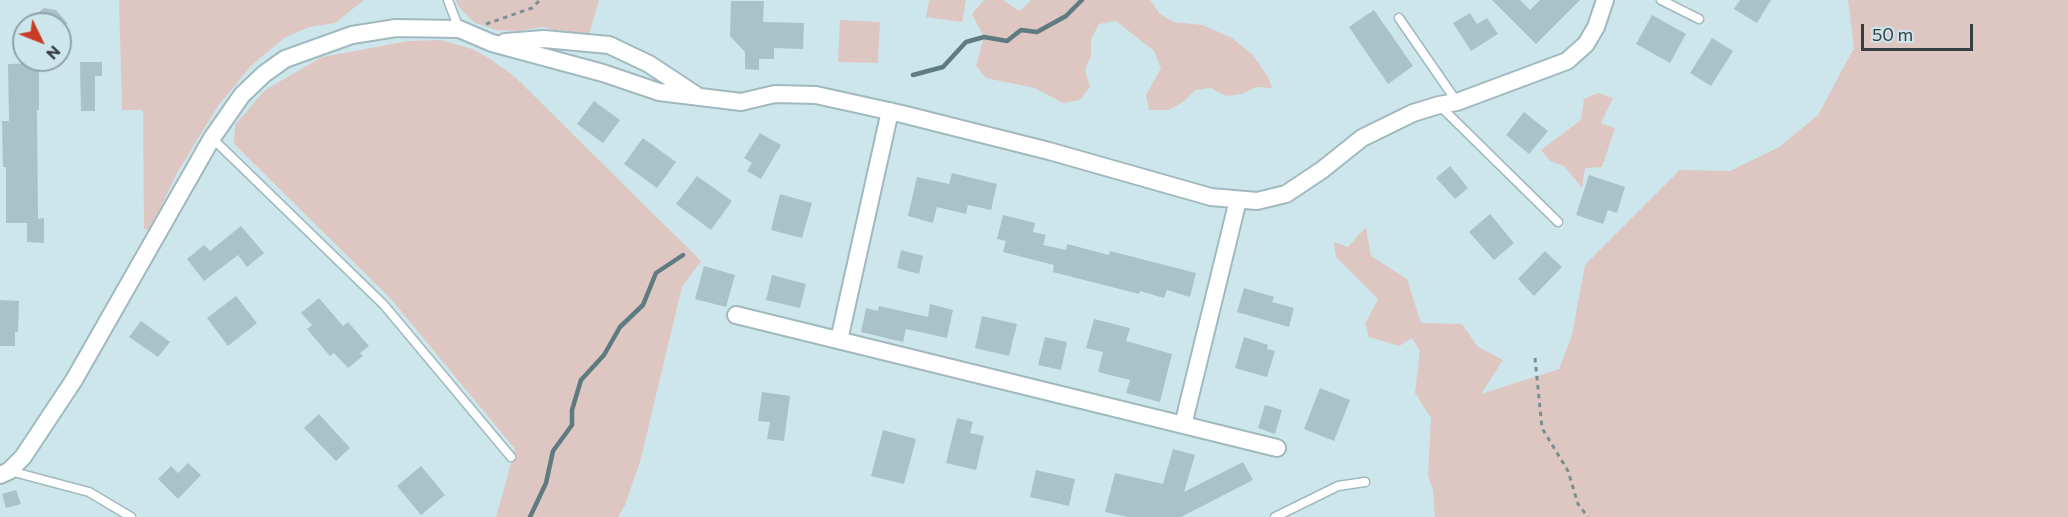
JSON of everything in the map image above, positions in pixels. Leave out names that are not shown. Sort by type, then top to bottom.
[{"type":"street","points":[[4,473],[23,458],[74,380],[212,138],[242,95],[264,74],[285,59],[352,35],[396,28],[462,30],[492,43],[603,73],[659,92],[741,102],[775,94],[816,95],[1049,151],[1210,197],[1257,201],[1286,194],[1322,170],[1362,138],[1413,113],[1457,102],[1567,61],[1586,44],[1596,27],[1605,0]]},
{"type":"street","points":[[492,43],[544,39],[609,45],[649,64],[700,97]]},
{"type":"street","points":[[839,340],[890,111]]},
{"type":"street","points":[[1183,425],[1238,200]]},
{"type":"street","points":[[736,315],[1277,448]]},
{"type":"lane","points":[[448,0],[462,30]]},
{"type":"lane","points":[[1661,0],[1699,20]]},
{"type":"lane","points":[[1399,18],[1457,102]]},
{"type":"lane","points":[[1439,105],[1558,222]]},
{"type":"lane","points":[[212,138],[384,305],[511,457]]},
{"type":"lane","points":[[4,473],[89,492],[131,517]]},
{"type":"lane","points":[[1275,517],[1338,486],[1365,482]]},
{"type":"path","points":[[462,30],[532,8],[540,0]]},
{"type":"path","points":[[1535,358],[1542,428],[1568,471],[1578,504],[1588,517]]},
{"type":"shaded area","points":[[119,0],[364,0],[335,23],[309,27],[284,38],[251,66],[218,106],[176,175],[150,230],[144,229],[143,110],[122,110]]},
{"type":"shaded area","points":[[456,0],[599,0],[588,38],[542,27],[519,31],[497,30],[475,23],[458,6]]},
{"type":"shaded area","points":[[929,0],[966,0],[962,22],[926,17]]},
{"type":"shaded area","points":[[984,0],[1003,0],[1019,11],[1030,0],[1150,0],[1160,14],[1174,22],[1203,25],[1232,38],[1253,55],[1268,77],[1272,88],[1256,87],[1242,94],[1226,96],[1211,88],[1195,90],[1183,102],[1169,110],[1149,110],[1146,95],[1161,68],[1154,51],[1116,21],[1099,24],[1091,39],[1091,56],[1085,70],[1090,87],[1080,100],[1063,103],[1035,88],[986,78],[976,66],[984,37],[972,14]]},
{"type":"shaded area","points":[[1848,0],[2068,0],[2068,517],[1435,517],[1433,490],[1428,476],[1431,418],[1415,393],[1420,351],[1412,338],[1399,346],[1369,337],[1365,324],[1378,299],[1336,257],[1334,242],[1348,247],[1366,227],[1371,256],[1407,279],[1421,323],[1462,324],[1478,347],[1503,360],[1481,394],[1559,369],[1572,335],[1585,265],[1680,170],[1730,171],[1779,147],[1818,115],[1854,48]]},
{"type":"shaded area","points":[[840,20],[880,22],[878,63],[838,62]]},
{"type":"shaded area","points":[[441,40],[472,49],[514,76],[701,261],[682,287],[640,462],[625,505],[618,517],[496,517],[515,449],[391,299],[234,144],[235,125],[265,90],[322,57],[408,41]]},
{"type":"shaded area","points":[[1598,93],[1613,98],[1601,123],[1615,128],[1602,167],[1585,168],[1582,188],[1564,166],[1550,161],[1541,150],[1581,120],[1584,99]]},
{"type":"building","points":[[1492,0],[1520,0],[1530,10],[1540,0],[1580,0],[1536,44]]},
{"type":"building","points":[[1740,0],[1771,0],[1757,23],[1734,9]]},
{"type":"building","points":[[731,1],[764,1],[763,22],[804,23],[803,49],[774,48],[774,59],[759,59],[759,70],[745,69],[745,52],[730,36]]},
{"type":"building","points":[[44,8],[58,12],[39,12]]},
{"type":"building","points":[[1374,10],[1413,66],[1388,84],[1349,27]]},
{"type":"building","points":[[1470,13],[1477,24],[1487,18],[1498,34],[1471,51],[1453,23]]},
{"type":"building","points":[[1652,15],[1686,34],[1670,63],[1636,44]]},
{"type":"building","points":[[1712,38],[1733,51],[1711,86],[1690,73]]},
{"type":"building","points":[[80,62],[102,62],[102,76],[95,76],[95,111],[81,111]]},
{"type":"building","points":[[8,64],[12,64],[12,72],[39,72],[38,219],[44,218],[44,243],[27,242],[27,223],[6,223],[6,167],[3,167],[2,121],[9,121]]},
{"type":"building","points":[[594,101],[620,120],[603,143],[577,124]]},
{"type":"building","points":[[1524,112],[1548,131],[1529,154],[1506,135]]},
{"type":"building","points":[[760,133],[781,145],[761,179],[747,171],[752,163],[744,158]]},
{"type":"building","points":[[643,138],[676,162],[657,188],[624,164]]},
{"type":"building","points":[[1450,166],[1468,188],[1455,199],[1436,178]]},
{"type":"building","points":[[952,173],[997,184],[991,210],[968,205],[966,214],[937,207],[933,223],[908,216],[917,177],[949,184]]},
{"type":"building","points":[[1589,175],[1625,187],[1617,213],[1608,210],[1603,224],[1576,215]]},
{"type":"building","points":[[697,176],[732,201],[711,230],[676,204]]},
{"type":"building","points":[[780,194],[812,203],[802,238],[771,230]]},
{"type":"building","points":[[1490,214],[1514,243],[1494,260],[1469,232]]},
{"type":"building","points":[[1003,215],[1035,223],[1033,232],[1046,235],[1043,245],[1066,250],[1067,244],[1109,255],[1110,251],[1196,273],[1190,297],[1167,290],[1164,298],[1140,291],[1139,294],[1053,272],[1054,265],[1003,252],[1006,241],[997,239]]},
{"type":"building","points":[[241,226],[264,253],[247,267],[238,255],[204,281],[187,259],[204,245],[210,251]]},
{"type":"building","points":[[901,250],[923,256],[919,274],[897,268]]},
{"type":"building","points":[[1545,251],[1562,267],[1534,296],[1518,279]]},
{"type":"building","points":[[704,266],[735,275],[726,307],[695,299]]},
{"type":"building","points":[[772,275],[806,284],[800,308],[766,300]]},
{"type":"building","points":[[1244,288],[1274,297],[1272,302],[1294,308],[1289,327],[1237,312]]},
{"type":"building","points":[[236,296],[257,323],[228,346],[207,318]]},
{"type":"building","points":[[319,298],[343,326],[348,322],[369,346],[360,353],[363,356],[348,368],[334,353],[330,356],[307,329],[312,325],[301,313]]},
{"type":"building","points":[[0,300],[19,301],[15,346],[0,346]]},
{"type":"building","points":[[930,304],[953,310],[947,338],[906,329],[903,342],[861,332],[866,308],[878,311],[879,306],[928,317]]},
{"type":"building","points":[[982,316],[1017,324],[1009,356],[975,348]]},
{"type":"building","points":[[1094,319],[1130,328],[1126,341],[1172,354],[1160,402],[1126,393],[1130,380],[1098,372],[1103,352],[1086,348]]},
{"type":"building","points":[[141,321],[170,342],[158,357],[129,337]]},
{"type":"building","points":[[1045,337],[1067,342],[1061,370],[1038,365]]},
{"type":"building","points":[[1244,337],[1268,345],[1267,349],[1275,351],[1267,377],[1235,368]]},
{"type":"building","points":[[1320,388],[1350,400],[1334,441],[1304,429]]},
{"type":"building","points":[[762,392],[790,396],[784,441],[767,439],[770,422],[758,421]]},
{"type":"building","points":[[1265,405],[1282,410],[1275,434],[1258,428]]},
{"type":"building","points":[[319,414],[350,448],[336,461],[304,428]]},
{"type":"building","points":[[957,418],[973,422],[970,433],[984,436],[976,470],[946,463]]},
{"type":"building","points":[[883,430],[916,439],[904,484],[871,476]]},
{"type":"building","points":[[1173,449],[1195,455],[1184,492],[1243,462],[1253,480],[1181,517],[1128,517],[1105,512],[1115,473],[1163,484]]},
{"type":"building","points":[[188,463],[201,475],[178,499],[158,479],[171,466],[178,473]]},
{"type":"building","points":[[421,466],[445,495],[421,515],[397,486]]},
{"type":"building","points":[[1036,470],[1075,479],[1069,506],[1030,497]]},
{"type":"building","points":[[16,490],[21,504],[6,508],[2,494]]},
{"type":"waterway","points":[[913,75],[943,67],[966,42],[984,37],[1007,41],[1021,30],[1037,32],[1066,16],[1082,0]]},
{"type":"waterway","points":[[530,517],[546,483],[553,451],[572,425],[572,410],[581,380],[604,355],[620,327],[643,305],[656,273],[683,255]]}]
